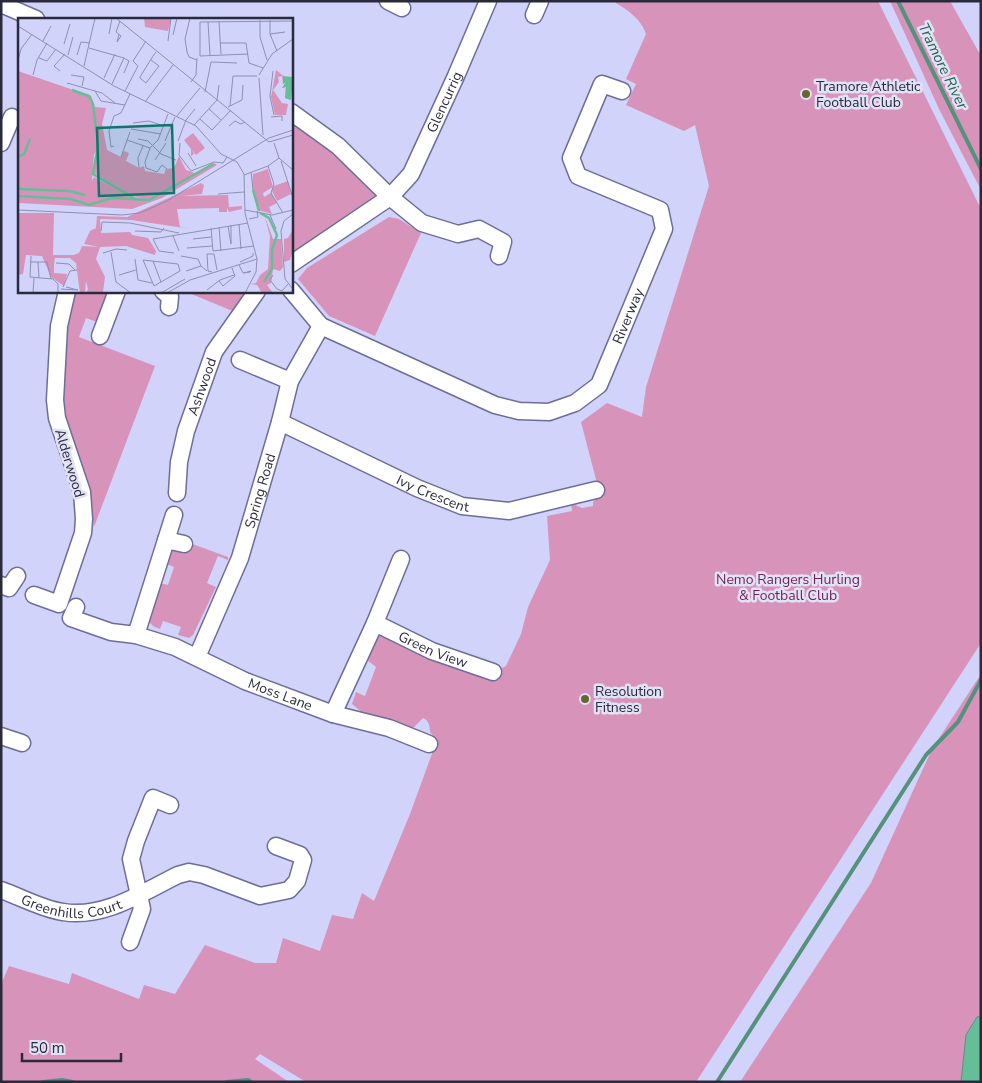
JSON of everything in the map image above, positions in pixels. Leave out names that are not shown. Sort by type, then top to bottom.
[{"type":"street","name":"Glencurrig","points":[[292,263],[390,197],[411,174],[488,1]]},
{"type":"street","points":[[1,4],[34,18]]},
{"type":"street","name":"Riverway","points":[[321,326],[495,405],[519,411],[549,412],[575,403],[599,385],[664,228],[660,210],[578,176],[571,158],[602,84],[622,91]]},
{"type":"street","points":[[292,113],[338,146],[390,197],[422,222],[458,234],[479,229],[503,242],[499,256]]},
{"type":"street","points":[[1,143],[11,116]]},
{"type":"street","points":[[292,291],[321,326]]},
{"type":"street","name":"Alderwood","points":[[34,595],[59,604],[83,533],[82,492],[57,418],[55,400],[59,326],[67,292]]},
{"type":"street","points":[[100,336],[117,292]]},
{"type":"street","points":[[164,292],[170,297],[168,307]]},
{"type":"street","name":"Ashwood","points":[[177,493],[179,462],[186,431],[214,352],[256,292]]},
{"type":"street","name":"Spring Road","points":[[198,657],[240,558],[280,422],[290,381],[321,326]]},
{"type":"street","points":[[240,360],[290,381]]},
{"type":"street","name":"Ivy Crescent","points":[[280,422],[399,480],[462,506],[509,511],[596,490]]},
{"type":"street","points":[[136,635],[174,515]]},
{"type":"street","points":[[166,540],[184,544]]},
{"type":"street","points":[[333,714],[375,623],[401,559]]},
{"type":"street","points":[[1,585],[9,588],[17,576]]},
{"type":"street","name":"Moss Lane","points":[[76,607],[71,618],[111,632],[136,635],[175,647],[245,681],[333,714],[390,728],[429,744]]},
{"type":"street","name":"Green View","points":[[375,623],[432,651],[493,672]]},
{"type":"street","points":[[1,736],[22,743]]},
{"type":"street","name":"Greenhills Court","points":[[130,942],[142,909],[132,866],[132,852],[153,798],[170,805]]},
{"type":"street","name":"Greenhills Court","points":[[1,890],[56,911],[92,913],[107,909],[178,875],[189,872],[204,875],[260,896],[289,890],[297,881],[303,860],[300,856],[276,846]]},
{"type":"green space","name":"Nemo Rangers Hurling & Football Club","points":[[616,1],[878,1],[981,209],[981,643],[696,1082],[306,1082],[260,1054],[255,1059],[289,1082],[1,1082],[1,984],[9,966],[69,984],[72,973],[139,999],[144,985],[175,994],[205,945],[255,963],[276,963],[283,938],[320,951],[332,915],[353,919],[362,893],[374,901],[410,814],[437,740],[430,732],[428,722],[423,718],[412,729],[363,713],[352,704],[356,692],[365,696],[376,667],[367,660],[378,635],[385,634],[422,651],[498,680],[502,668],[506,666],[521,634],[528,607],[550,560],[547,516],[572,511],[571,503],[582,508],[593,506],[593,502],[600,495],[581,422],[607,403],[642,417],[646,387],[709,186],[695,125],[684,131],[626,105],[636,84],[626,79],[646,34],[638,20],[616,3]]},
{"type":"green space","points":[[890,1],[950,1],[981,56],[981,190],[939,109]]},
{"type":"green space","points":[[292,125],[298,126],[341,158],[373,189],[376,196],[375,201],[292,254]]},
{"type":"green space","points":[[389,217],[399,219],[421,233],[375,336],[329,316],[298,279],[307,268]]},
{"type":"green space","points":[[74,292],[109,292],[97,322],[86,318],[79,337],[155,366],[94,527],[89,497],[61,408],[64,340]]},
{"type":"green space","points":[[189,292],[246,292],[235,312]]},
{"type":"green space","points":[[187,542],[228,557],[228,560],[218,556],[207,583],[216,587],[193,635],[189,638],[178,635],[181,627],[163,621],[160,629],[153,626],[149,621],[160,583],[168,585],[174,567],[164,563],[172,551],[184,554]]},
{"type":"green space","points":[[981,674],[981,1016],[977,1017],[966,1035],[961,1082],[740,1082],[871,883],[932,749]]},
{"type":"shaded area","points":[[981,1016],[981,1082],[961,1082],[966,1035],[977,1017]]},
{"type":"waterway","name":"Tramore River","points":[[898,1],[981,169]]},
{"type":"waterway","points":[[717,1082],[926,755],[958,722],[981,680]]},
{"type":"waterway","points":[[43,1082],[62,1080],[73,1082]]},
{"type":"waterway","points":[[227,1082],[248,1080],[251,1082]]},
{"type":"place","name":"Tramore Athletic Football Club","points":[[806,94]]},
{"type":"place","name":"Resolution Fitness","points":[[585,699]]}]
